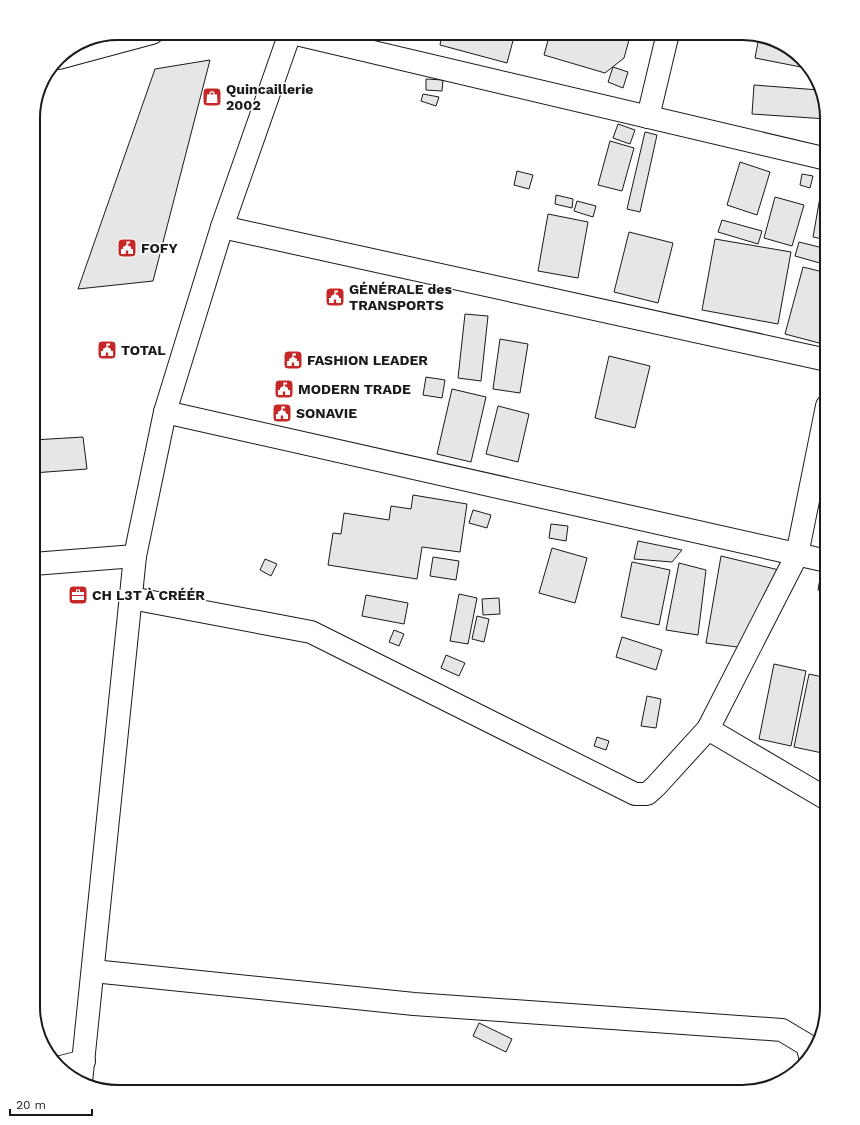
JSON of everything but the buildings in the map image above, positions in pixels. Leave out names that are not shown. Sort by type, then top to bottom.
[{"type":"street","points":[[74,54],[126,40]]},
{"type":"street","points":[[72,1070],[82,1072],[135,556],[165,412],[222,227],[289,40]]},
{"type":"street","points":[[321,40],[820,157]]},
{"type":"street","points":[[648,117],[666,40]]},
{"type":"street","points":[[222,227],[820,358]]},
{"type":"street","points":[[165,412],[820,560]]},
{"type":"street","points":[[131,598],[311,632],[635,794],[646,794],[655,787],[708,729],[797,555],[820,441]]},
{"type":"street","points":[[40,563],[135,556]]},
{"type":"street","points":[[708,729],[820,795]]},
{"type":"street","points":[[93,971],[414,1004],[782,1030],[807,1045],[808,1048]]},
{"type":"place","name":"Quincaillerie 2002","points":[[212,97]]},
{"type":"place","name":"FOFY","points":[[127,248]]},
{"type":"place","name":"GÉNÉRALE des TRANSPORTS","points":[[335,297]]},
{"type":"place","name":"TOTAL","points":[[107,350]]},
{"type":"place","name":"FASHION LEADER","points":[[293,360]]},
{"type":"place","name":"MODERN TRADE","points":[[284,389]]},
{"type":"place","name":"SONAVIE","points":[[282,413]]},
{"type":"place","name":"CH L3T À CRÉÉR","points":[[78,595]]}]
